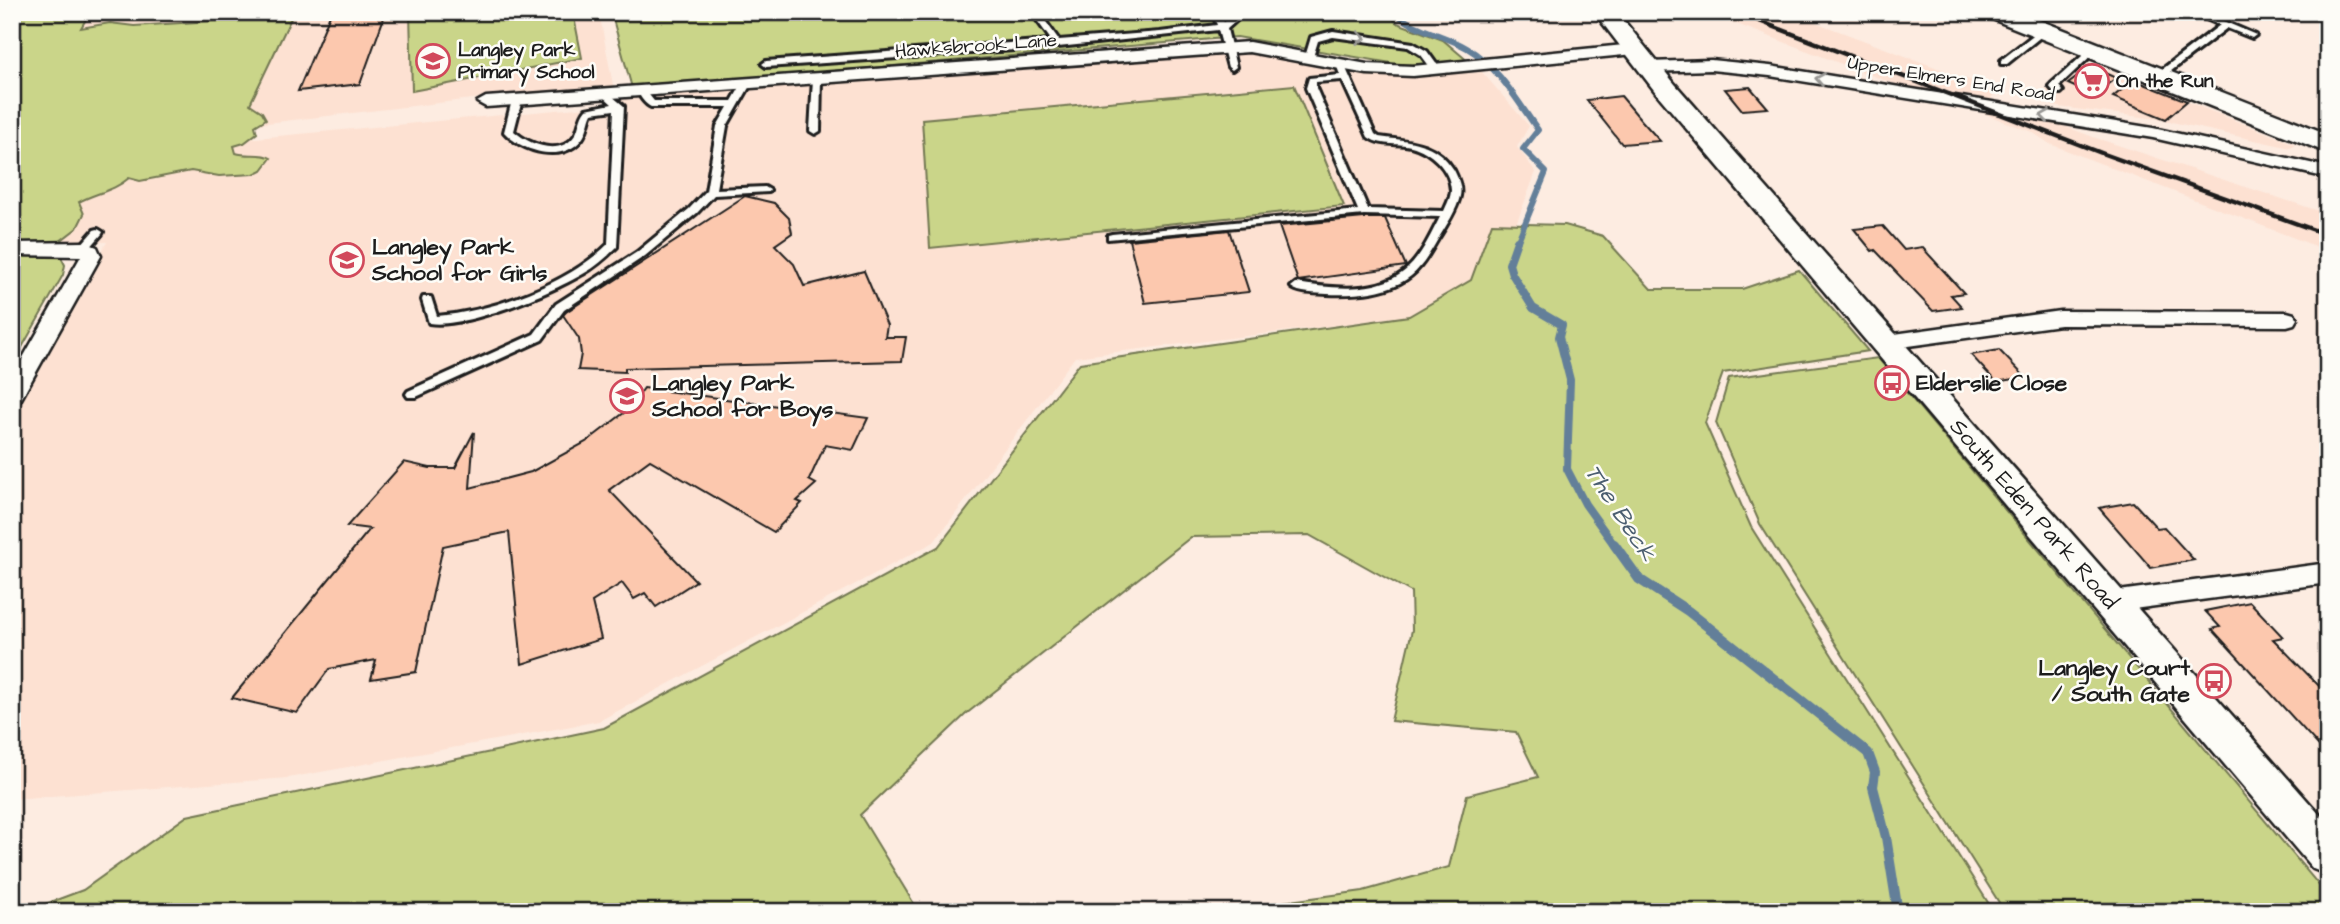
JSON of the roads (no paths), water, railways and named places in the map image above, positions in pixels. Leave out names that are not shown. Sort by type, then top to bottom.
[{"type":"main road","name":"South Eden Park Road","points":[[1605,12],[1641,58],[2110,602],[2324,845]]},
{"type":"main road","points":[[1996,12],[2328,144]]},
{"type":"street","name":"Hawksbrook Lane","points":[[486,102],[612,100],[642,92],[1249,47],[1309,57],[1343,70],[1436,69],[1641,58]]},
{"type":"street","name":"Upper Elmers End Road","points":[[1641,58],[1770,71],[2112,126],[2182,139],[2328,173]]},
{"type":"street","points":[[12,250],[84,248],[90,251],[91,256],[12,397]]},
{"type":"street","points":[[1887,342],[2060,318],[2287,319]]},
{"type":"street","points":[[2110,602],[2328,573]]},
{"type":"lane","points":[[1035,12],[1058,44]]},
{"type":"lane","points":[[1216,12],[1224,27],[1225,48],[1232,67]]},
{"type":"lane","points":[[766,64],[1058,44],[1224,27],[1242,12]]},
{"type":"lane","points":[[2194,12],[2252,35]]},
{"type":"lane","points":[[2159,76],[2226,25]]},
{"type":"lane","points":[[2004,62],[2044,31]]},
{"type":"lane","points":[[1309,57],[1314,39],[1334,34],[1417,47],[1436,69]]},
{"type":"lane","points":[[2058,91],[2054,86],[2092,50]]},
{"type":"lane","points":[[1296,287],[1356,291],[1373,288],[1409,273],[1420,262],[1456,194],[1454,180],[1436,154],[1424,147],[1376,139],[1371,135],[1343,70],[1311,83],[1364,212]]},
{"type":"lane","points":[[815,131],[817,79]]},
{"type":"lane","points":[[412,394],[538,337],[560,307],[640,254],[693,211],[711,192],[722,126],[746,84]]},
{"type":"lane","points":[[642,92],[651,104],[734,104]]},
{"type":"lane","points":[[428,300],[433,320],[463,315],[525,297],[593,266],[606,256],[613,245],[612,100],[589,110],[577,139],[570,144],[545,149],[526,145],[509,132],[517,100]]},
{"type":"lane","points":[[711,192],[765,190]]},
{"type":"lane","points":[[1112,237],[1364,212],[1446,214]]},
{"type":"lane","points":[[84,248],[98,232]]},
{"type":"waterway","name":"The Beck","points":[[1394,12],[1411,24],[1458,43],[1488,64],[1507,85],[1538,130],[1523,149],[1546,172],[1517,243]]},
{"type":"waterway","name":"The Beck","points":[[1517,241],[1509,264],[1512,274],[1533,308],[1562,325],[1559,337],[1570,380],[1567,469],[1585,504],[1615,546]]},
{"type":"waterway","name":"The Beck","points":[[1614,544],[1639,579],[1688,611],[1868,753],[1875,772],[1873,787],[1886,837],[1898,912]]},
{"type":"railway","points":[[1736,12],[2104,154],[2328,235]]},
{"type":"place","name":"Langley Park Primary School","points":[[433,61]]},
{"type":"place","name":"On the Run","points":[[2092,81]]},
{"type":"place","name":"Langley Park School for Girls","points":[[347,260]]},
{"type":"place","name":"Elderslie Close","points":[[1892,383]]},
{"type":"place","name":"Langley Park School for Boys","points":[[627,396]]},
{"type":"place","name":"Langley Court / South Gate","points":[[2214,681]]}]
